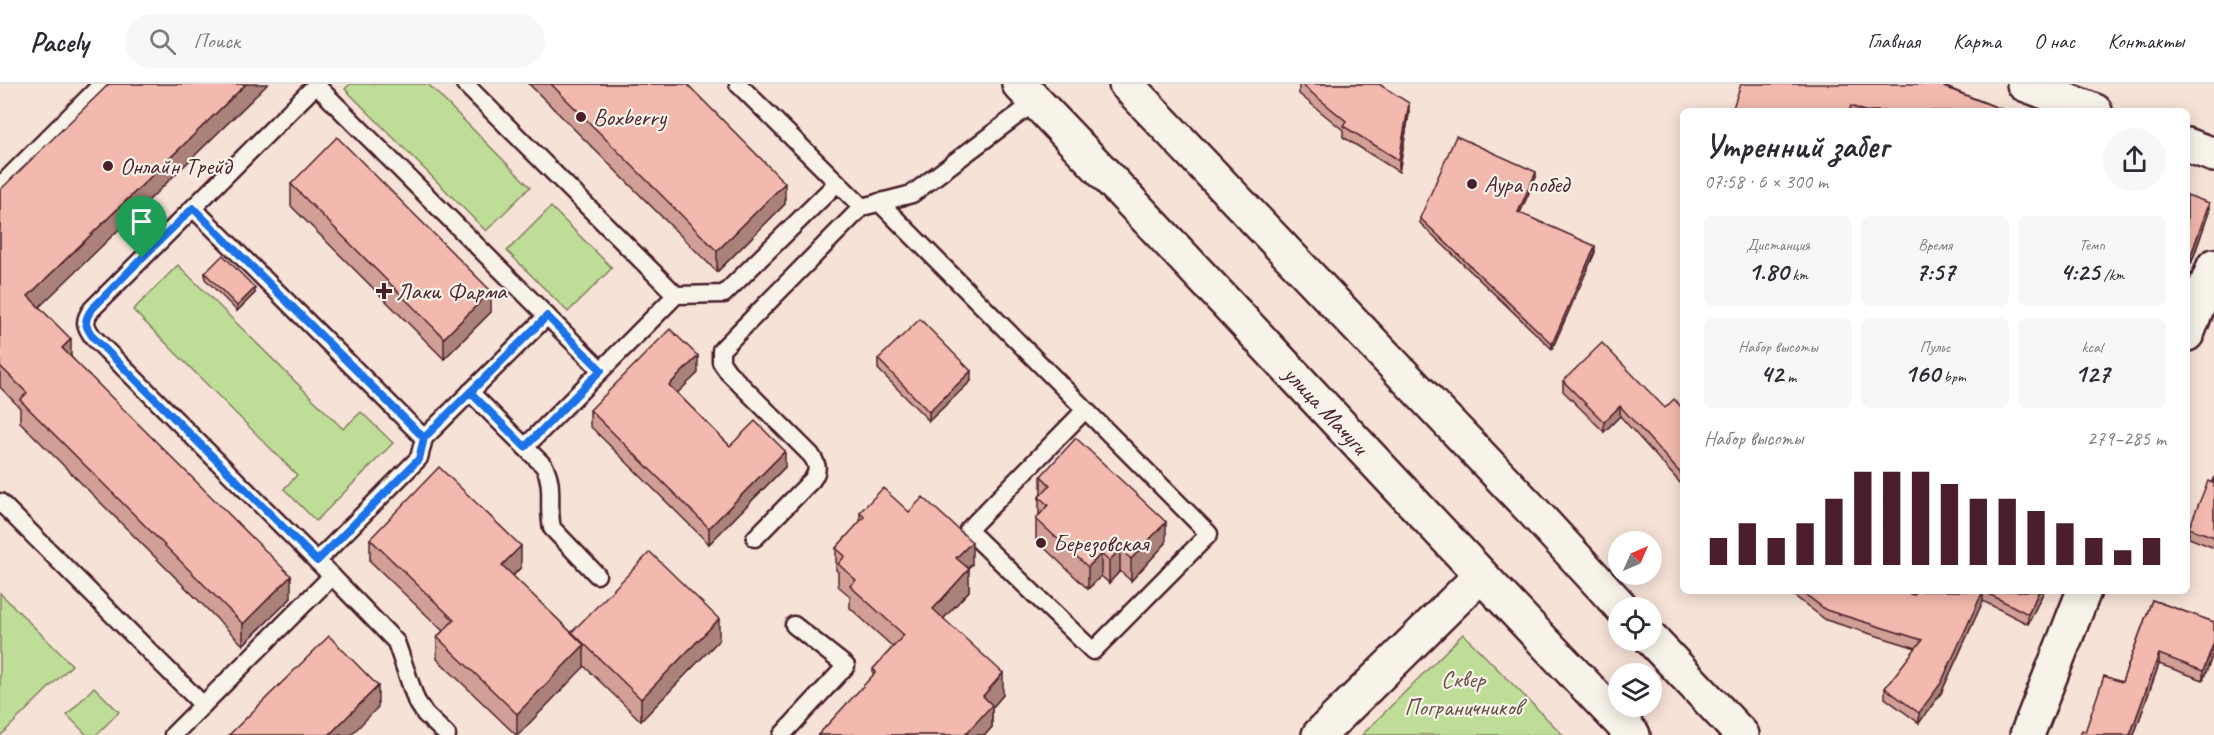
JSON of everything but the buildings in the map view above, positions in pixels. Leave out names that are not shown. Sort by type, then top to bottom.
[{"type":"main road","points":[[1126,84],[1612,597]]},
{"type":"main road","points":[[2024,84],[2059,90],[2091,108]]},
{"type":"main road","name":"улица Мачуги","points":[[1028,93],[1407,495],[1480,576],[1633,735]]},
{"type":"main road","points":[[2190,146],[2214,155]]},
{"type":"main road","points":[[2190,326],[2214,266]]},
{"type":"main road","points":[[1319,735],[1480,576]]},
{"type":"main road","points":[[2027,735],[2083,594]]},
{"type":"main road","points":[[1662,651],[1742,735]]},
{"type":"lane","points":[[0,186],[102,84]]},
{"type":"lane","points":[[465,84],[676,295]]},
{"type":"lane","points":[[738,84],[862,207]]},
{"type":"lane","points":[[443,734],[416,700],[396,642],[93,337],[85,326],[86,317],[316,85],[601,370]]},
{"type":"lane","points":[[754,538],[813,480],[817,473],[817,464],[811,454],[728,372],[722,362],[721,350],[862,207],[912,194],[1028,93]]},
{"type":"lane","points":[[525,447],[676,295],[724,294],[837,183]]},
{"type":"lane","points":[[879,202],[1209,534],[1093,651],[968,530],[1085,410]]},
{"type":"lane","points":[[193,208],[424,438]]},
{"type":"lane","points":[[317,561],[419,459],[424,438],[547,316]]},
{"type":"lane","points":[[470,392],[544,466],[549,474],[552,528],[597,575]]},
{"type":"lane","points":[[0,502],[203,705]]},
{"type":"lane","points":[[173,735],[332,576]]},
{"type":"lane","points":[[782,735],[846,666],[794,625]]},
{"type":"green space","points":[[350,84],[428,84],[530,187],[486,231],[345,89]]},
{"type":"green space","points":[[551,207],[612,268],[568,312],[507,251]]},
{"type":"green space","points":[[178,265],[343,429],[361,412],[393,443],[316,521],[284,489],[297,475],[133,310]]},
{"type":"green space","points":[[0,593],[72,665],[1,735],[0,735]]},
{"type":"green space","name":"Сквер Пограничников","points":[[1463,634],[1563,735],[1362,735]]},
{"type":"green space","points":[[94,687],[119,712],[96,735],[87,735],[67,715]]},
{"type":"place","name":"Boxberry","points":[[581,117]]},
{"type":"place","name":"Онлайн Трейд","points":[[108,166]]},
{"type":"place","name":"Аура побед","points":[[1472,184]]},
{"type":"place","name":"Лаки Фарма","points":[[384,291]]},
{"type":"place","name":"Березовская","points":[[1041,543]]},
{"type":"route","points":[[142,258],[92,309],[86,317],[85,326],[93,337],[317,561],[419,459],[424,438],[470,392],[508,354],[547,316],[601,370],[525,447],[470,392],[424,438],[193,208],[142,258]]}]
